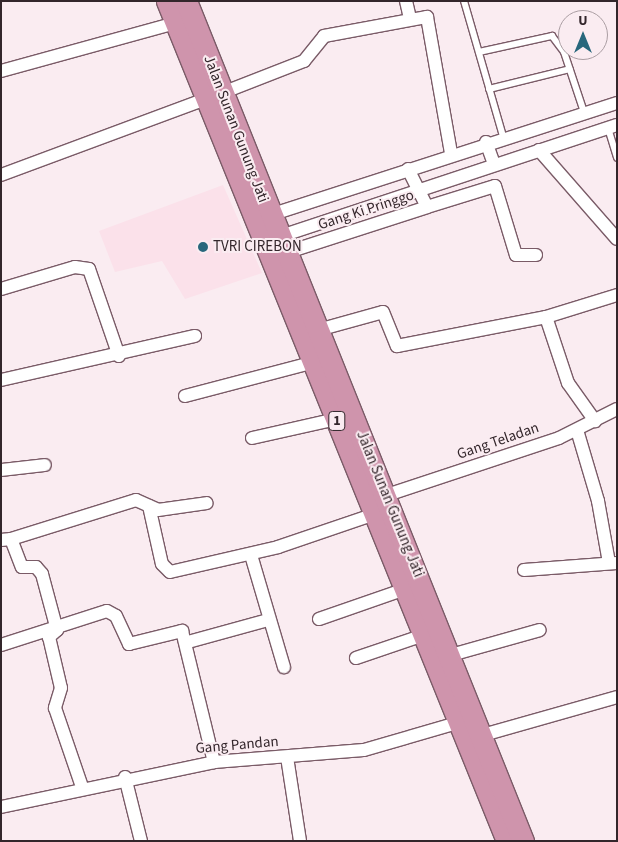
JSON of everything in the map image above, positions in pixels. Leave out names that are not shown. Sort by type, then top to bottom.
[{"type":"highway","name":"1","points":[[178,11],[261,218],[275,244],[311,363],[378,504],[406,589],[424,635],[473,724],[507,827],[524,841]]},
{"type":"highway","name":"Jalan Sunan Gunung Jati","points":[[275,244],[318,330],[378,504],[451,655],[473,724]]},
{"type":"street","points":[[406,1],[410,19]]},
{"type":"street","points":[[1,71],[178,11]]},
{"type":"street","points":[[1,175],[304,61],[324,36],[410,19],[431,20],[451,153]]},
{"type":"street","points":[[261,218],[503,136],[617,102]]},
{"type":"street","points":[[275,244],[494,164],[613,127]]},
{"type":"street","points":[[486,142],[494,164]]},
{"type":"street","points":[[539,150],[617,239]]},
{"type":"street","points":[[408,169],[416,191],[427,207]]},
{"type":"street","name":"Gang Ki Pringgo","points":[[275,244],[427,207],[493,185],[516,255],[536,255]]},
{"type":"street","points":[[1,289],[74,267],[89,269],[119,356]]},
{"type":"street","points":[[318,330],[384,312],[397,346],[546,317],[617,295]]},
{"type":"street","points":[[546,317],[568,383],[596,421]]},
{"type":"street","points":[[1,380],[119,356],[195,336]]},
{"type":"street","points":[[185,396],[311,363]]},
{"type":"street","name":"Gang Teladan","points":[[149,506],[167,572],[251,555],[378,504],[576,430],[617,409]]},
{"type":"street","points":[[252,438],[336,419]]},
{"type":"street","points":[[524,570],[613,563],[598,500],[576,430]]},
{"type":"street","points":[[1,470],[45,465]]},
{"type":"street","points":[[82,788],[54,703],[61,691],[49,637],[57,631],[40,570],[22,567],[6,540],[136,500],[158,510],[207,503]]},
{"type":"street","points":[[251,555],[268,620],[284,667]]},
{"type":"street","points":[[319,619],[406,589]]},
{"type":"street","points":[[1,645],[56,624],[107,611],[116,616],[128,644],[178,631],[188,642],[214,762]]},
{"type":"street","points":[[188,642],[268,620]]},
{"type":"street","points":[[451,655],[540,630]]},
{"type":"street","points":[[356,658],[424,635]]},
{"type":"street","name":"Gang Pandan","points":[[1,807],[125,778],[214,762],[364,750],[473,724],[617,697]]},
{"type":"street","points":[[287,757],[300,841]]},
{"type":"street","points":[[125,778],[140,841]]},
{"type":"lane","points":[[464,1],[503,136]]},
{"type":"lane","points":[[480,52],[552,36],[570,69],[584,112]]},
{"type":"lane","points":[[490,88],[570,69]]},
{"type":"lane","points":[[613,127],[617,158]]},
{"type":"shaded area","points":[[223,185],[262,273],[185,299],[162,261],[115,272],[99,231]]},
{"type":"place","name":"TVRI CIREBON","points":[[203,247]]}]
